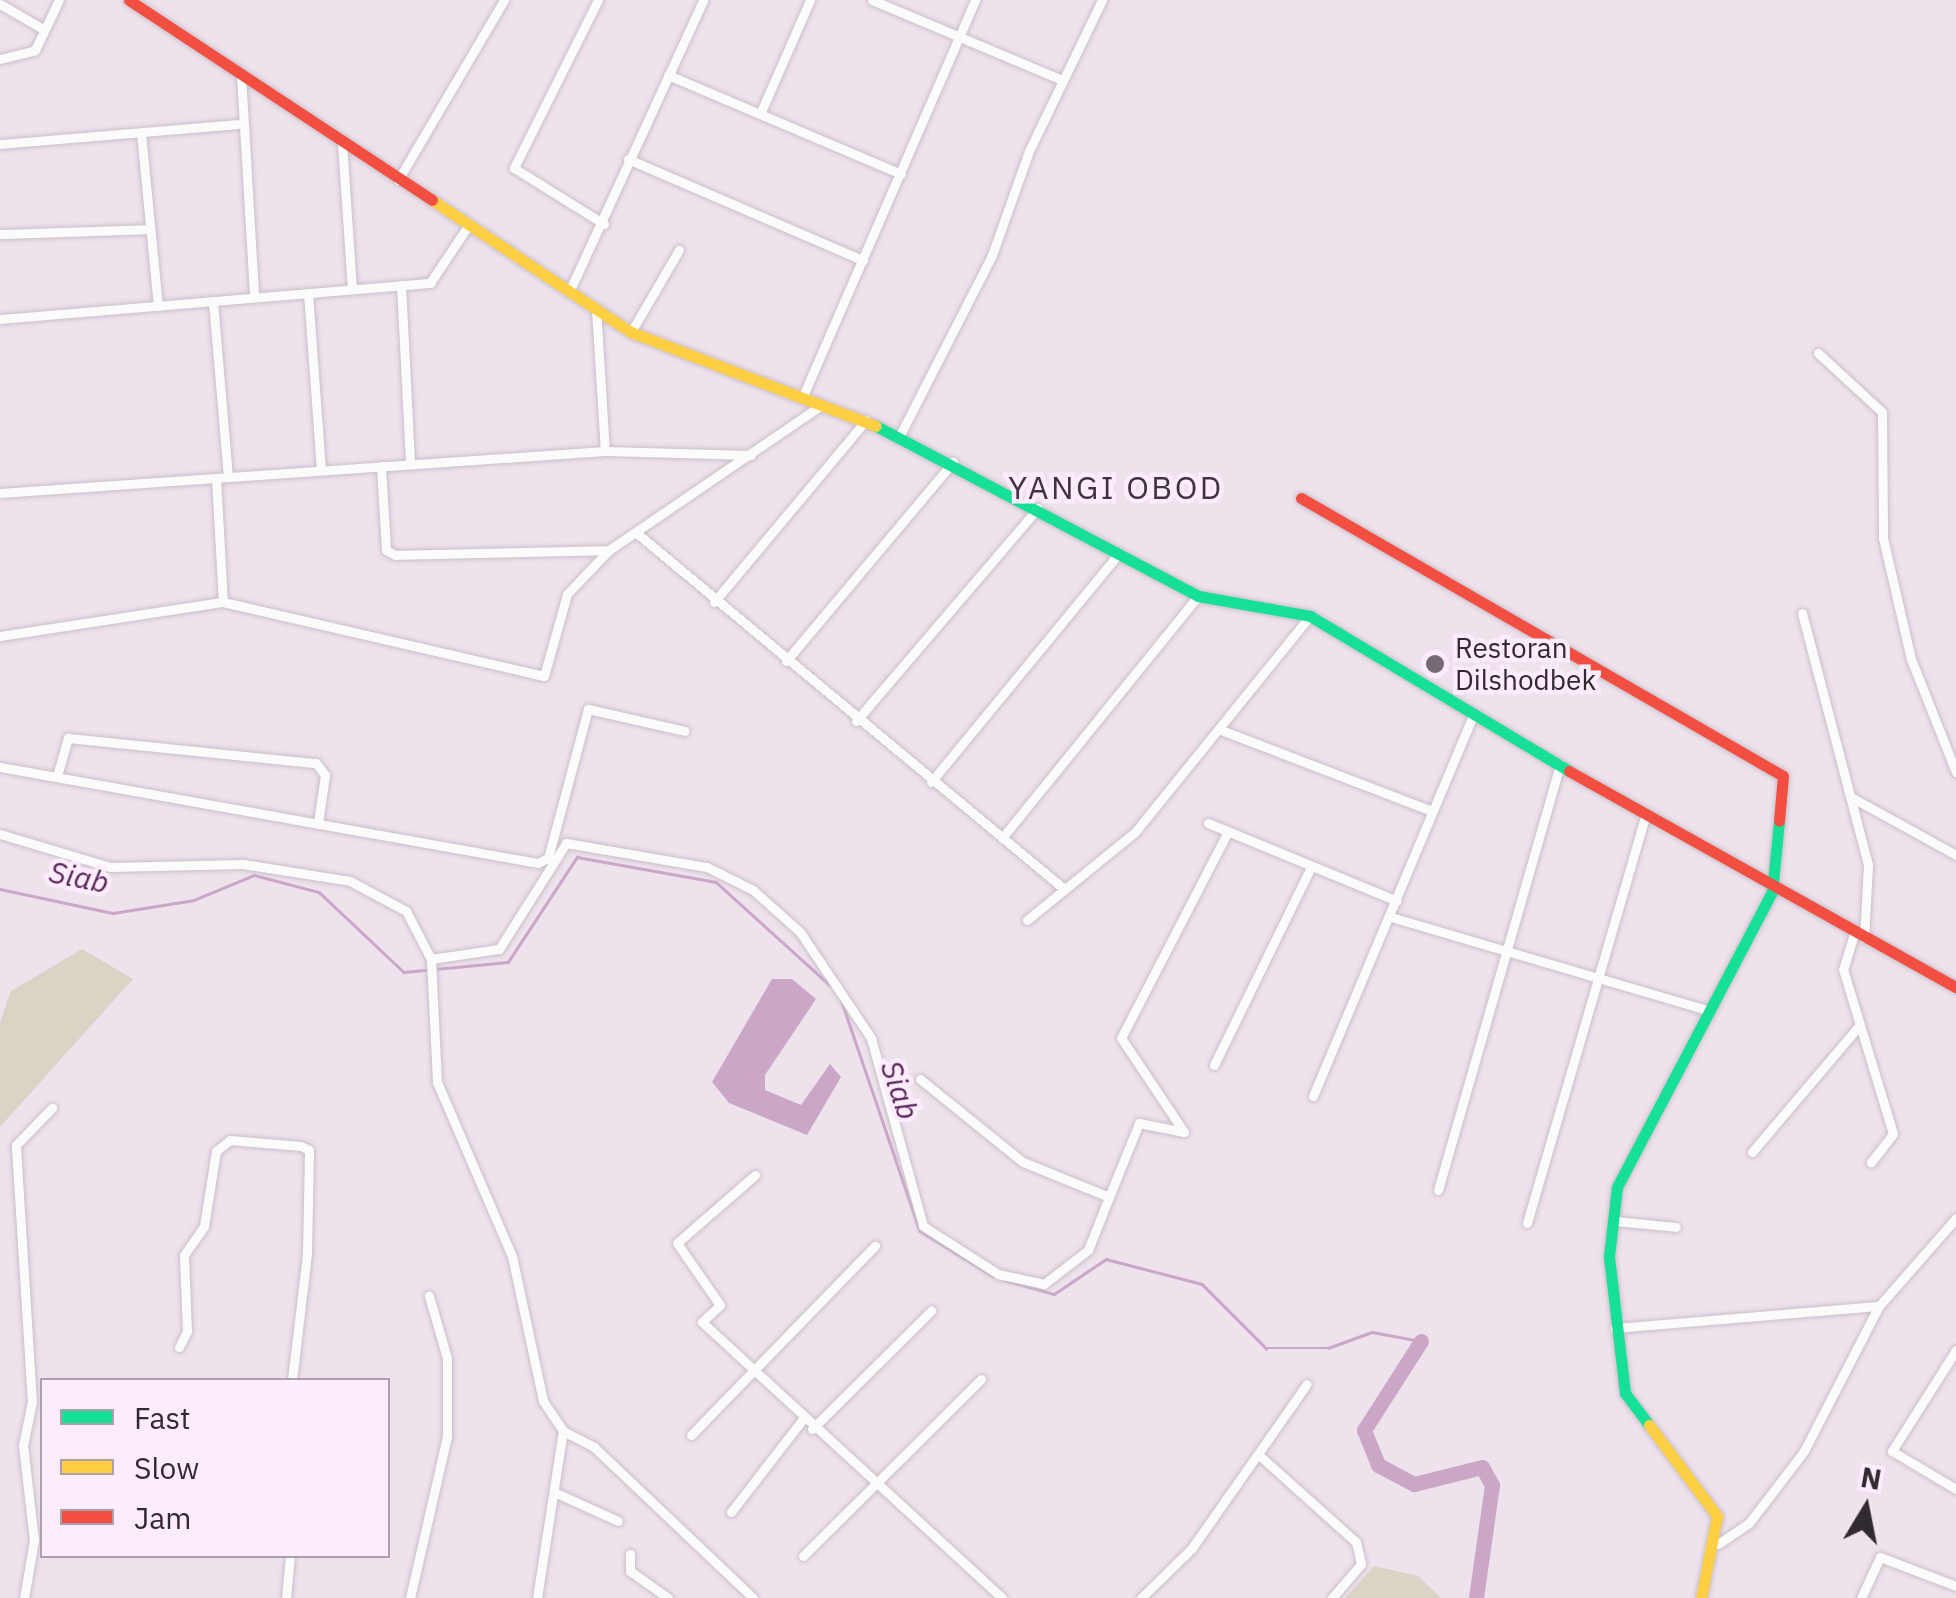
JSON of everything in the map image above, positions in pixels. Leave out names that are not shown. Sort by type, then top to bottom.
[{"type":"street","points":[[0,58],[28,56],[58,0]]},
{"type":"street","points":[[129,0],[631,332],[900,435],[1198,596],[1310,616],[1772,892],[1956,987]]},
{"type":"street","points":[[398,180],[504,0]]},
{"type":"street","points":[[598,0],[514,168],[604,224]]},
{"type":"street","points":[[570,292],[704,0]]},
{"type":"street","points":[[760,114],[810,0]]},
{"type":"street","points":[[803,396],[975,0]]},
{"type":"street","points":[[900,435],[992,256],[1062,80],[1102,0]]},
{"type":"street","points":[[875,1],[1062,80]]},
{"type":"street","points":[[0,4],[44,29]]},
{"type":"street","points":[[241,75],[237,124],[254,297]]},
{"type":"street","points":[[668,75],[902,174]]},
{"type":"street","points":[[0,144],[237,124]]},
{"type":"street","points":[[140,133],[158,306]]},
{"type":"street","points":[[342,142],[352,288]]},
{"type":"street","points":[[628,159],[863,260]]},
{"type":"street","points":[[0,319],[436,280],[468,226]]},
{"type":"street","points":[[0,234],[149,229]]},
{"type":"street","points":[[631,332],[679,250]]},
{"type":"street","points":[[401,285],[410,462]]},
{"type":"street","points":[[308,292],[321,468]]},
{"type":"street","points":[[213,302],[228,476]]},
{"type":"street","points":[[596,310],[604,451]]},
{"type":"street","points":[[1818,353],[1882,412],[1883,538],[1911,659],[1956,772]]},
{"type":"street","points":[[0,636],[223,602],[544,676],[567,594],[609,550],[639,536],[819,407]]},
{"type":"street","points":[[714,602],[866,420]]},
{"type":"street","points":[[0,493],[604,451],[751,455]]},
{"type":"street","points":[[786,661],[954,462]]},
{"type":"street","points":[[381,466],[386,550],[394,555],[609,550]]},
{"type":"street","points":[[216,478],[223,602]]},
{"type":"street","points":[[1301,498],[1784,776],[1772,892],[1703,1009],[1648,1140],[1617,1187],[1614,1328],[1625,1393],[1695,1478],[1717,1516],[1718,1544],[1701,1598]]},
{"type":"street","points":[[856,721],[1038,508]]},
{"type":"street","points":[[639,536],[856,721],[1063,888]]},
{"type":"street","points":[[931,782],[1119,553]]},
{"type":"street","points":[[1002,838],[1198,596]]},
{"type":"street","points":[[1802,613],[1870,885],[1859,936],[1842,960],[1893,1134],[1871,1162]]},
{"type":"street","points":[[1027,920],[1135,832],[1310,616]]},
{"type":"street","points":[[431,958],[499,949],[547,884],[588,709],[685,731]]},
{"type":"street","points":[[1313,1096],[1474,713]]},
{"type":"street","points":[[1221,730],[1432,811]]},
{"type":"street","points":[[57,776],[68,738],[316,764],[325,775],[318,823]]},
{"type":"street","points":[[1438,1190],[1509,957],[1560,764]]},
{"type":"street","points":[[0,767],[538,863],[556,845]]},
{"type":"street","points":[[1851,797],[1956,856]]},
{"type":"street","points":[[1527,1223],[1645,818]]},
{"type":"street","points":[[1208,823],[1398,901]]},
{"type":"street","points":[[556,845],[707,867],[753,890],[800,932],[871,1038],[923,1226],[952,1249],[1044,1284],[1088,1250],[1140,1123],[1184,1132],[1121,1038],[1228,832]]},
{"type":"street","points":[[0,834],[110,867],[243,864],[350,881],[406,911],[431,958],[438,1082],[512,1256],[543,1401],[563,1431],[594,1447],[753,1598]]},
{"type":"street","points":[[1214,1065],[1311,867]]},
{"type":"street","points":[[1391,917],[1509,957],[1703,1009]]},
{"type":"street","points":[[1752,1152],[1860,1026]]},
{"type":"street","points":[[920,1079],[1024,1162],[1109,1197]]},
{"type":"street","points":[[24,1598],[34,1540],[23,1445],[32,1402],[16,1145],[52,1108]]},
{"type":"street","points":[[179,1346],[187,1331],[184,1255],[204,1226],[221,1144],[309,1150],[292,1378]]},
{"type":"street","points":[[755,1175],[677,1244],[720,1306],[702,1322],[750,1373],[1002,1598]]},
{"type":"street","points":[[1718,1544],[1748,1523],[1804,1451],[1879,1306],[1946,1234],[1956,1218]]},
{"type":"street","points":[[1615,1221],[1676,1226]]},
{"type":"street","points":[[1946,1234],[1956,1244]]},
{"type":"street","points":[[691,1435],[875,1246]]},
{"type":"street","points":[[410,1598],[446,1436],[448,1358],[430,1296]]},
{"type":"street","points":[[1614,1328],[1879,1306]]},
{"type":"street","points":[[812,1429],[930,1312]]},
{"type":"street","points":[[1956,1350],[1892,1451],[1956,1489]]},
{"type":"street","points":[[804,1556],[873,1483],[981,1380]]},
{"type":"street","points":[[1141,1598],[1192,1548],[1307,1384]]},
{"type":"street","points":[[731,1512],[802,1420]]},
{"type":"street","points":[[537,1598],[563,1431]]},
{"type":"street","points":[[1260,1456],[1356,1542],[1361,1564],[1332,1598]]},
{"type":"street","points":[[554,1492],[618,1521]]},
{"type":"street","points":[[630,1554],[630,1571],[668,1598]]},
{"type":"street","points":[[1861,1598],[1880,1557],[1956,1587],[1952,1598]]},
{"type":"street","points":[[286,1598],[290,1558]]},
{"type":"shaded area","points":[[82,949],[133,979],[0,1127],[0,1022],[11,991]]},
{"type":"shaded area","points":[[772,979],[792,979],[816,999],[765,1075],[765,1090],[801,1105],[830,1064],[841,1077],[807,1135],[729,1103],[712,1082]]},
{"type":"shaded area","points":[[1374,1566],[1418,1576],[1441,1598],[1345,1598]]},
{"type":"waterway","name":"Siab","points":[[0,889],[113,913],[194,900],[254,875],[319,892],[404,972],[508,962],[577,857],[716,882],[830,985]]},
{"type":"waterway","name":"Siab","points":[[841,999],[920,1231],[993,1276]]},
{"type":"waterway","name":"Siab","points":[[1005,1280],[1054,1294],[1106,1259],[1202,1284],[1266,1348],[1328,1348],[1372,1332],[1421,1341]]},
{"type":"waterway","name":"Siab","points":[[1421,1341],[1364,1430],[1378,1465],[1414,1484],[1482,1467],[1492,1485],[1476,1598]]},
{"type":"traffic: fast","points":[[876,426],[1198,596],[1310,616],[1569,771]]},
{"type":"traffic: fast","points":[[1649,1425],[1625,1393],[1609,1256],[1617,1187],[1772,892],[1779,821]]},
{"type":"traffic: slow","points":[[432,200],[631,332],[876,426]]},
{"type":"traffic: slow","points":[[1649,1425],[1717,1516],[1701,1598]]},
{"type":"traffic: jam","points":[[129,0],[432,200]]},
{"type":"traffic: jam","points":[[1301,498],[1783,776],[1779,821]]},
{"type":"traffic: jam","points":[[1569,771],[1956,987]]},
{"type":"place","name":"Restoran Dilshodbek","points":[[1435,664]]},
{"type":"district","name":"YANGI OBOD","points":[[1116,487]]}]
